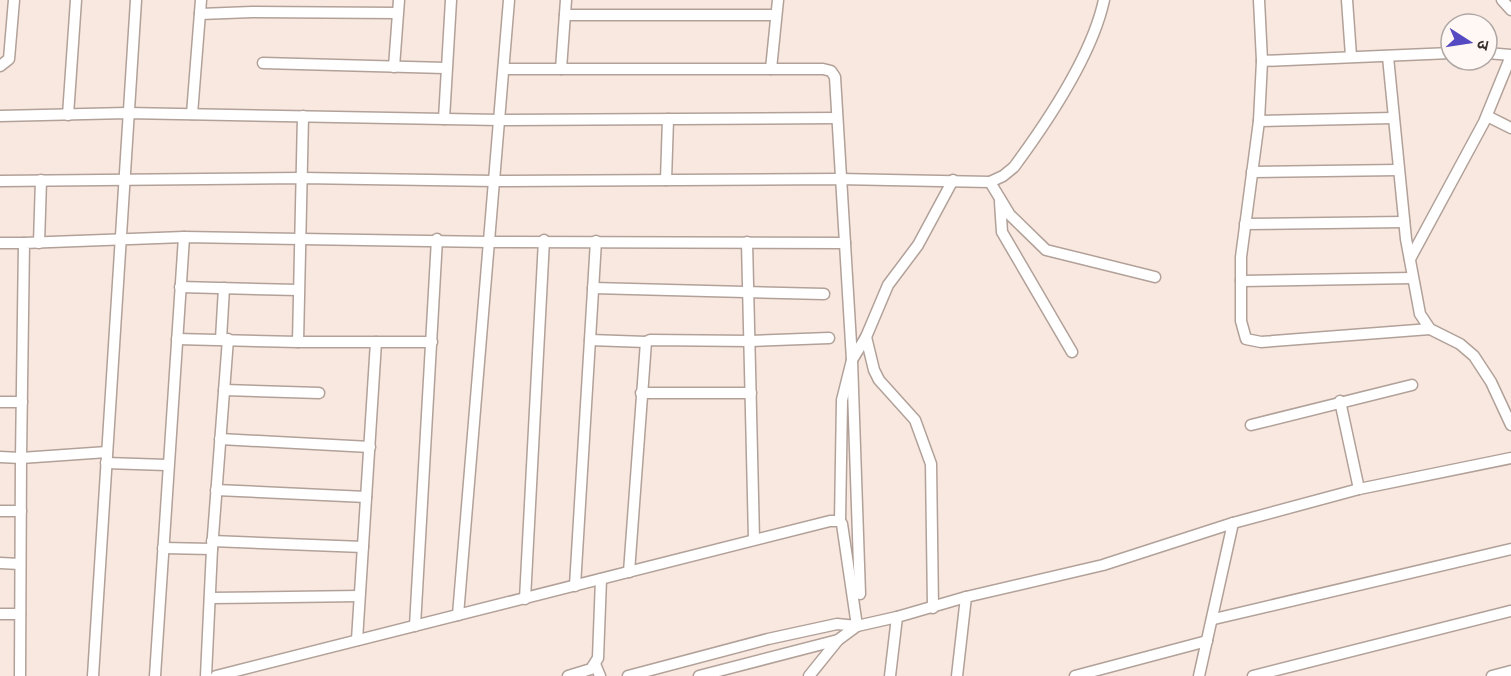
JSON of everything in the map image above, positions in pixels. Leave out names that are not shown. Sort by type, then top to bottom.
[{"type":"street","points":[[0,66],[9,59],[14,0]]},
{"type":"street","points":[[68,115],[76,0]]},
{"type":"street","points":[[93,676],[136,0]]},
{"type":"street","points":[[192,114],[201,0]]},
{"type":"street","points":[[394,67],[399,0]]},
{"type":"street","points":[[444,118],[451,0]]},
{"type":"street","points":[[458,615],[509,0]]},
{"type":"street","points":[[561,69],[566,0]]},
{"type":"street","points":[[771,69],[778,0]]},
{"type":"street","points":[[0,180],[839,179],[990,182],[1003,176],[1014,167],[1077,69],[1093,39],[1104,0]]},
{"type":"street","points":[[1258,0],[1262,61],[1259,121],[1245,224],[1241,282],[1241,321],[1246,339],[1252,342],[1430,329]]},
{"type":"street","points":[[1347,0],[1351,56]]},
{"type":"street","points":[[1502,0],[1511,10]]},
{"type":"street","points":[[200,14],[252,6],[397,13]]},
{"type":"street","points":[[565,15],[776,15]]},
{"type":"street","points":[[1262,61],[1439,54]]},
{"type":"street","points":[[1410,259],[1487,116],[1511,55]]},
{"type":"street","points":[[1388,57],[1404,222],[1420,314],[1430,329],[1460,344],[1474,356],[1491,382],[1511,424]]},
{"type":"street","points":[[263,63],[446,68]]},
{"type":"street","points":[[504,69],[831,71],[835,77],[839,179],[852,360],[860,594]]},
{"type":"street","points":[[0,116],[128,113],[500,120],[837,118]]},
{"type":"street","points":[[298,342],[303,116]]},
{"type":"street","points":[[1487,116],[1511,128]]},
{"type":"street","points":[[1259,121],[1393,118]]},
{"type":"street","points":[[666,180],[668,119]]},
{"type":"street","points":[[1252,172],[1398,170]]},
{"type":"street","points":[[39,243],[41,180]]},
{"type":"street","points":[[857,626],[840,521],[843,400],[852,360],[866,337],[888,285],[918,245],[953,180]]},
{"type":"street","points":[[990,182],[1000,202],[1010,215],[1046,250],[1155,277]]},
{"type":"street","points":[[1000,202],[1002,232],[1072,352]]},
{"type":"street","points":[[1245,224],[1404,222]]},
{"type":"street","points":[[0,243],[184,237],[438,239],[490,242],[544,240],[845,243]]},
{"type":"street","points":[[155,676],[167,465],[184,237]]},
{"type":"street","points":[[415,626],[438,239]]},
{"type":"street","points":[[525,599],[544,240]]},
{"type":"street","points":[[574,586],[596,241]]},
{"type":"street","points":[[747,242],[754,539]]},
{"type":"street","points":[[20,676],[24,243]]},
{"type":"street","points":[[1241,282],[1412,278]]},
{"type":"street","points":[[180,287],[298,290]]},
{"type":"street","points":[[206,676],[212,545],[224,390],[224,288]]},
{"type":"street","points":[[593,288],[824,294]]},
{"type":"street","points":[[866,337],[879,380],[915,420],[931,464],[933,608]]},
{"type":"street","points":[[590,340],[646,342],[650,340],[750,341],[829,338]]},
{"type":"street","points":[[177,339],[432,342]]},
{"type":"street","points":[[357,640],[376,342]]},
{"type":"street","points":[[629,572],[646,342]]},
{"type":"street","points":[[1251,425],[1340,401],[1412,385]]},
{"type":"street","points":[[224,390],[319,393]]},
{"type":"street","points":[[641,393],[751,393]]},
{"type":"street","points":[[1340,401],[1359,489]]},
{"type":"street","points":[[0,402],[22,402]]},
{"type":"street","points":[[220,439],[370,447]]},
{"type":"street","points":[[0,457],[107,458],[167,465]]},
{"type":"street","points":[[628,676],[837,624],[857,626],[897,617],[966,597],[1103,565],[1233,524],[1359,489],[1511,458]]},
{"type":"street","points":[[216,490],[366,497]]},
{"type":"street","points":[[0,511],[21,511]]},
{"type":"street","points":[[216,676],[830,520],[840,521]]},
{"type":"street","points":[[1199,676],[1214,619],[1233,524]]},
{"type":"street","points":[[163,548],[212,545],[363,548]]},
{"type":"street","points":[[1214,619],[1511,549]]},
{"type":"street","points":[[0,563],[20,564]]},
{"type":"street","points":[[600,676],[596,664],[599,645],[601,579]]},
{"type":"street","points":[[210,598],[359,596]]},
{"type":"street","points":[[957,676],[966,597]]},
{"type":"street","points":[[1253,676],[1510,611]]},
{"type":"street","points":[[0,614],[20,614]]},
{"type":"street","points":[[890,676],[897,617]]},
{"type":"street","points":[[837,624],[838,640]]},
{"type":"street","points":[[809,676],[838,640],[857,626]]},
{"type":"street","points":[[699,676],[838,640]]},
{"type":"street","points":[[1075,676],[1207,641]]},
{"type":"street","points":[[568,676],[591,669],[596,664]]},
{"type":"street","points":[[1492,676],[1511,671]]}]
